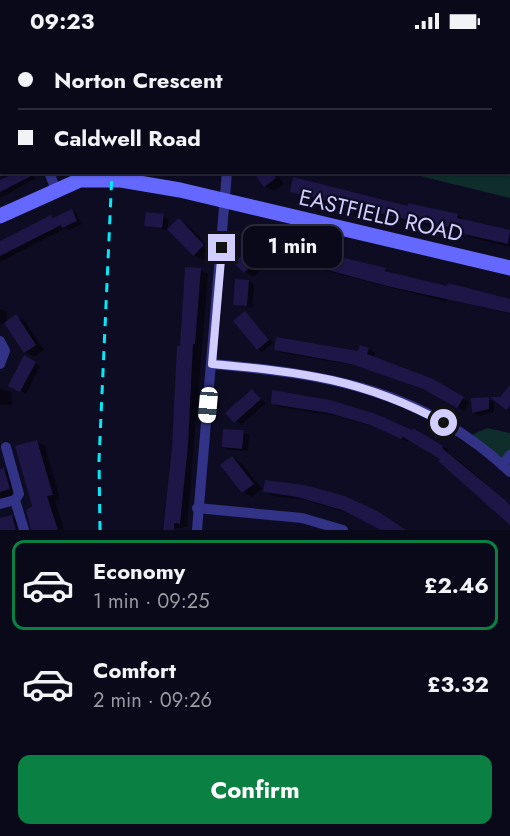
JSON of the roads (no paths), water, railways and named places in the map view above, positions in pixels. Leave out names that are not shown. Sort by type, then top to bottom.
[{"type":"street","points":[[50,174],[56,190]]},
{"type":"street","points":[[197,530],[227,174]]},
{"type":"street","name":"EASTFIELD ROAD","points":[[0,216],[80,180],[121,180],[161,186],[510,268]]},
{"type":"street","points":[[0,341],[5,351],[0,364]]},
{"type":"street","points":[[212,364],[289,370],[360,386],[409,404],[461,433],[506,468],[510,455]]},
{"type":"street","points":[[0,504],[15,500],[19,494],[6,447]]},
{"type":"street","points":[[15,500],[24,530]]},
{"type":"street","points":[[198,508],[302,518],[343,530]]},
{"type":"railway","points":[[100,530],[99,460],[112,174]]}]
